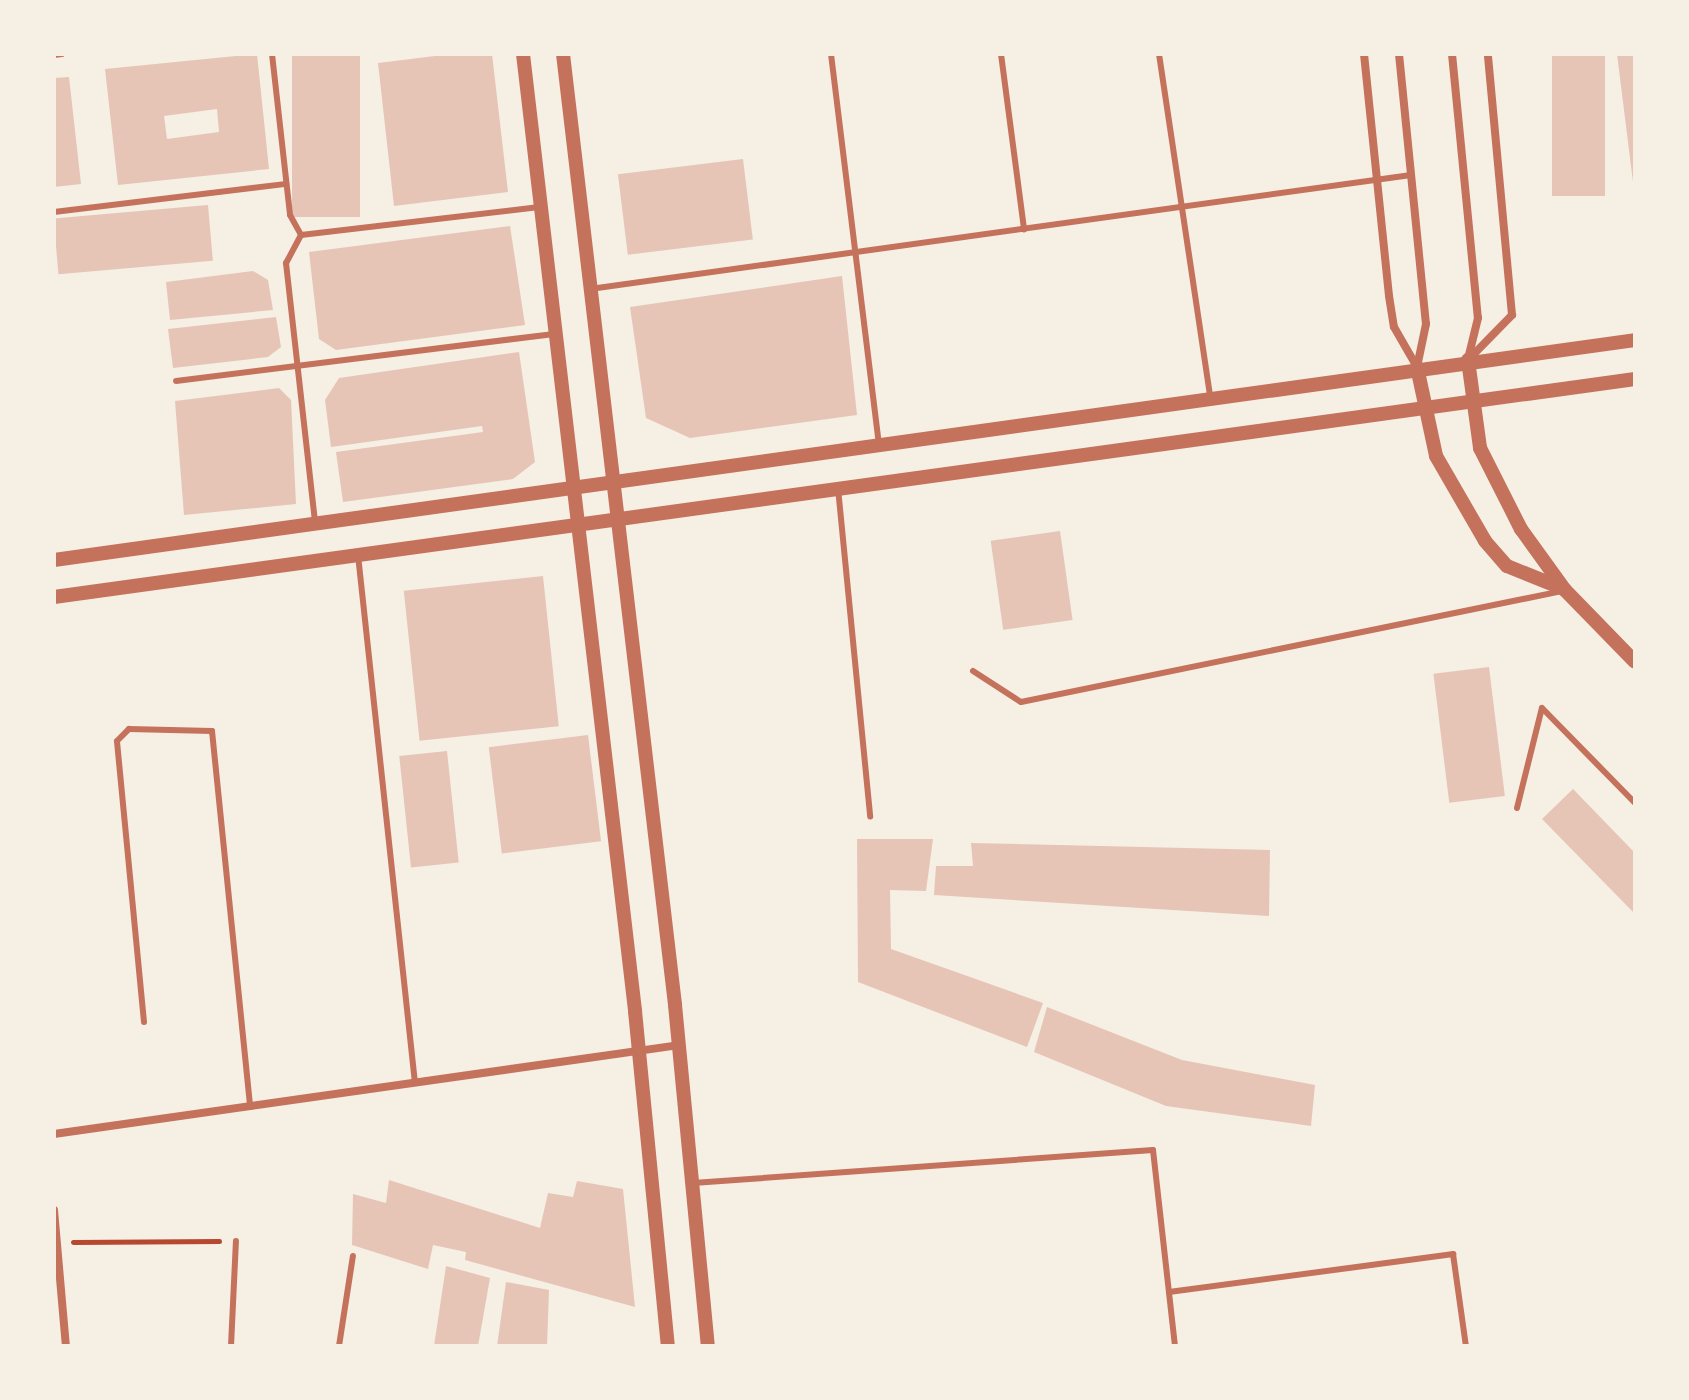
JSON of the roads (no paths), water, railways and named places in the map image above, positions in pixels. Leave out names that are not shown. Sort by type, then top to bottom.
[{"type":"street","points":[[523,54],[552,334],[576,486],[639,1051],[668,1346]]},
{"type":"street","points":[[563,54],[587,289],[613,481],[679,1045],[708,1346]]},
{"type":"street","points":[[1364,54],[1394,327],[1417,367]]},
{"type":"street","points":[[1399,54],[1426,324],[1417,367],[1422,406],[1436,456],[1485,541],[1507,566],[1565,590]]},
{"type":"street","points":[[1452,54],[1478,318],[1468,360],[1472,399],[1488,467],[1521,529],[1565,590],[1635,662]]},
{"type":"street","points":[[1468,360],[1512,315],[1488,54]]},
{"type":"street","points":[[54,560],[1417,367],[1635,340]]},
{"type":"street","points":[[54,597],[1472,399],[1635,379]]},
{"type":"street","points":[[54,1134],[679,1045]]},
{"type":"street","points":[[54,1210],[56,1262],[66,1346]]},
{"type":"lane","points":[[54,55],[62,54]]},
{"type":"lane","points":[[272,54],[290,215],[301,235]]},
{"type":"lane","points":[[831,54],[858,252],[879,443]]},
{"type":"lane","points":[[1001,54],[1024,229]]},
{"type":"lane","points":[[1159,54],[1210,396]]},
{"type":"lane","points":[[587,289],[1411,175]]},
{"type":"lane","points":[[54,212],[286,184]]},
{"type":"lane","points":[[301,235],[539,207]]},
{"type":"lane","points":[[301,235],[286,263],[315,523]]},
{"type":"lane","points":[[176,381],[552,334]]},
{"type":"lane","points":[[838,488],[870,816]]},
{"type":"lane","points":[[358,555],[415,1083]]},
{"type":"lane","points":[[973,671],[1021,702],[1565,590]]},
{"type":"lane","points":[[1517,808],[1542,708],[1635,803]]},
{"type":"lane","points":[[144,1022],[117,741],[129,729],[212,731],[250,1107]]},
{"type":"lane","points":[[693,1183],[1153,1150],[1175,1346]]},
{"type":"lane","points":[[231,1346],[236,1241]]},
{"type":"lane","points":[[1169,1292],[1453,1254],[1466,1346]]},
{"type":"lane","points":[[339,1346],[353,1256]]}]
